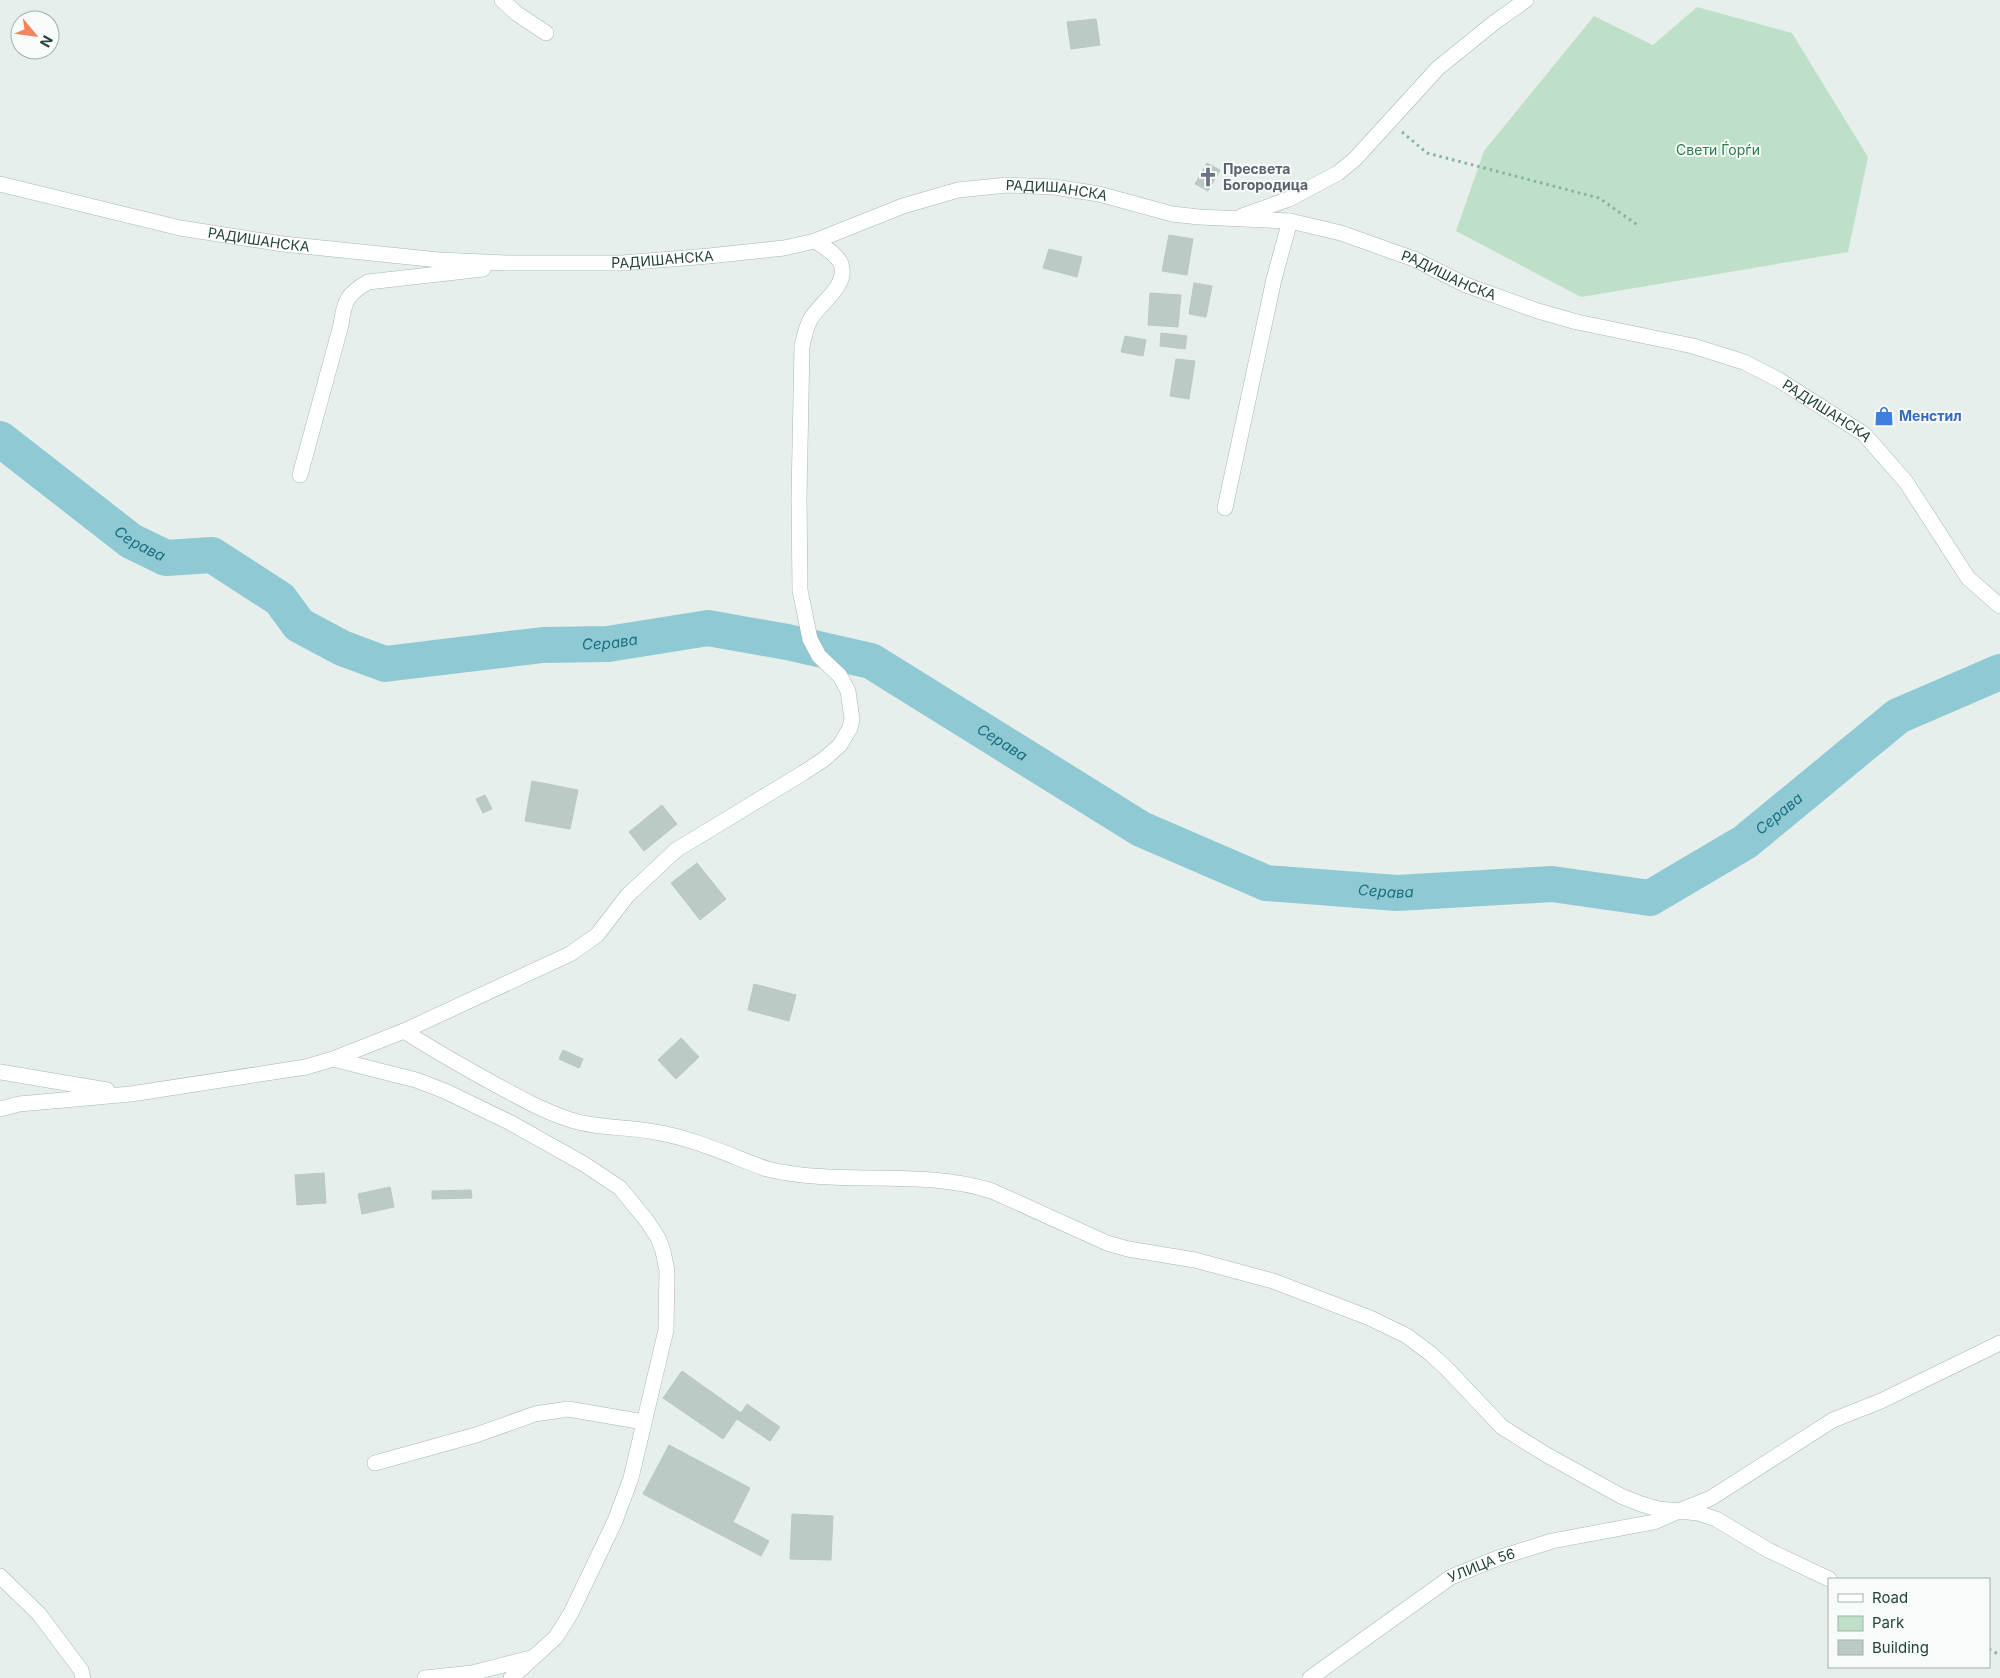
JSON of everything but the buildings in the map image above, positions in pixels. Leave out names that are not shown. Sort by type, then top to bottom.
[{"type":"street","points":[[502,0],[516,13],[546,33]]},
{"type":"street","points":[[1236,218],[1289,199],[1338,173],[1356,159],[1438,68],[1495,22],[1526,0]]},
{"type":"street","name":"РАДИШАНСКА","points":[[0,184],[180,228],[283,244],[439,260],[507,263],[622,263],[784,248],[815,241],[902,206],[958,190],[1007,185],[1054,187],[1099,194],[1172,214],[1290,221],[1341,232],[1414,259],[1466,285],[1538,312],[1693,346],[1744,362],[1779,380],[1864,434],[1906,482],[1968,578],[2000,606]]},
{"type":"street","points":[[1224,508],[1274,280],[1290,221]]},
{"type":"street","points":[[0,1109],[19,1104],[131,1094],[306,1067],[333,1059],[404,1031],[554,962],[585,945],[597,935],[627,896],[676,850],[823,760],[840,745],[850,728],[852,709],[848,691],[840,676],[819,656],[810,639],[800,590],[799,497],[802,346],[810,320],[832,294],[843,272],[840,263],[834,255],[815,241]]},
{"type":"street","points":[[300,475],[340,325],[344,302],[355,290],[368,282],[463,272],[507,263]]},
{"type":"street","points":[[404,1031],[449,1059],[524,1100],[554,1114],[580,1123],[671,1135],[767,1169],[784,1173],[841,1178],[932,1180],[972,1185],[992,1191],[1107,1243],[1138,1251],[1195,1260],[1282,1284],[1370,1318],[1407,1336],[1450,1371],[1502,1427],[1545,1454],[1620,1496],[1658,1509],[1698,1513],[1716,1519],[1768,1550],[1828,1579]]},
{"type":"street","points":[[333,1059],[416,1080],[445,1092],[511,1123],[584,1164],[620,1188],[647,1221],[658,1238],[663,1251],[667,1271],[666,1330],[631,1478],[615,1521],[571,1613],[556,1637],[511,1678]]},
{"type":"street","points":[[0,1072],[131,1094]]},
{"type":"street","points":[[0,1099],[19,1104]]},
{"type":"street","name":"УЛИЦА 56","points":[[1310,1678],[1451,1577],[1498,1558],[1552,1541],[1654,1522],[1711,1498],[1833,1420],[1881,1401],[2000,1343]]},
{"type":"street","points":[[375,1463],[476,1435],[534,1414],[568,1409],[644,1422]]},
{"type":"street","points":[[0,1576],[39,1614],[80,1670],[83,1678]]},
{"type":"street","points":[[426,1678],[472,1672],[535,1657]]},
{"type":"path","points":[[1391,122],[1427,153],[1599,198],[1639,226]]},
{"type":"green space","name":"Свети Ѓорѓи","points":[[1697,7],[1792,33],[1868,157],[1848,252],[1581,297],[1456,231],[1484,151],[1594,16],[1653,45]]},
{"type":"waterway","name":"Серава","points":[[0,439],[131,541],[166,558],[212,555],[280,599],[299,625],[342,648],[385,664],[543,645],[608,644],[708,628],[787,642],[871,661],[1141,829],[1266,883],[1397,893],[1552,884],[1650,898],[1745,842],[1898,716],[2000,672]]},
{"type":"place","name":"Пресвета Богородица","points":[[1208,177]]},
{"type":"place","name":"Менстил","points":[[1884,416]]}]
